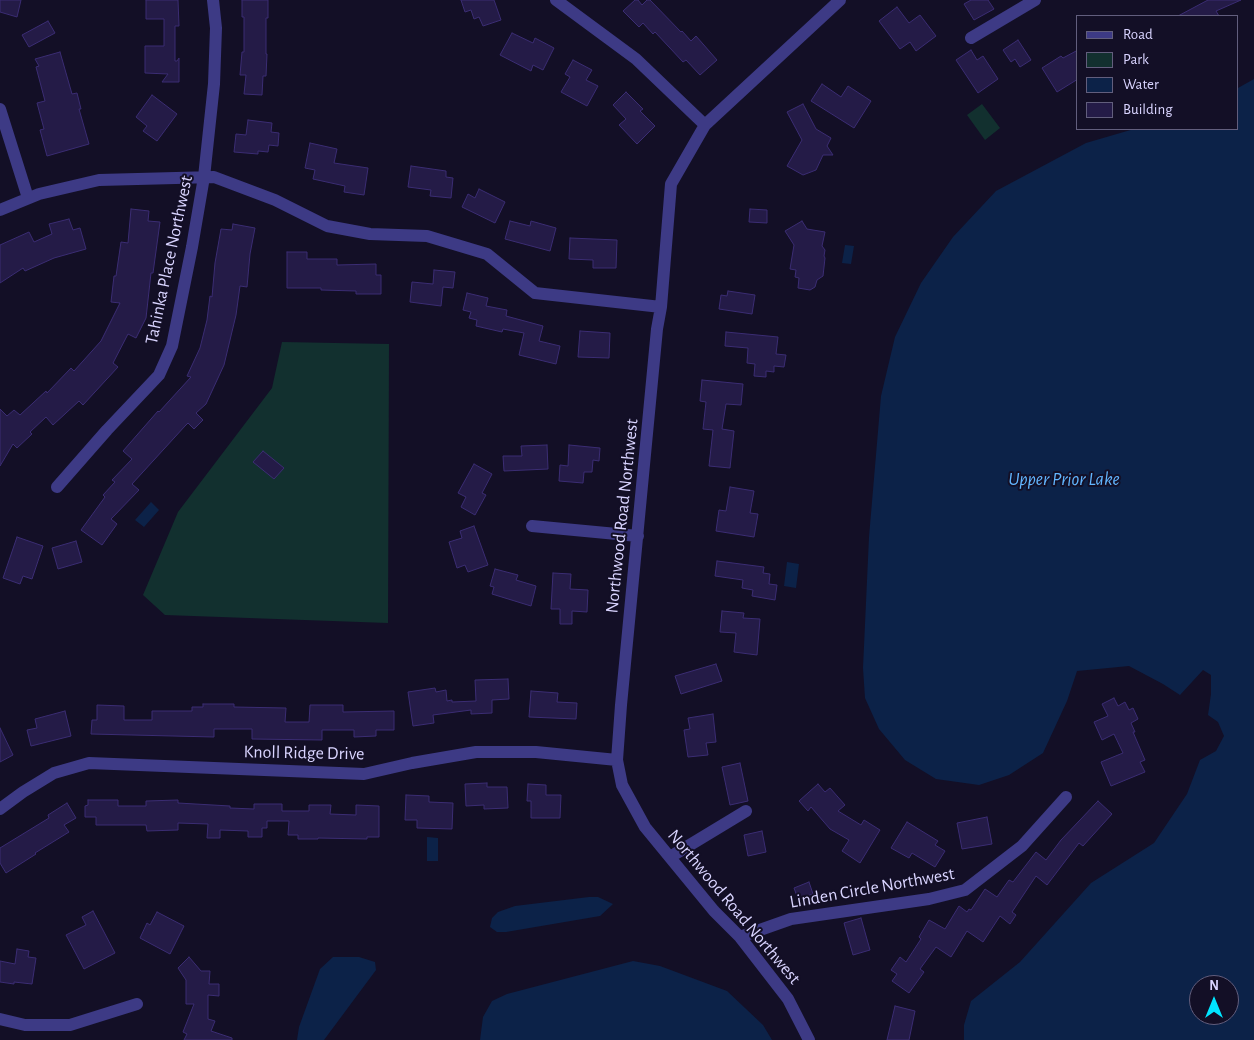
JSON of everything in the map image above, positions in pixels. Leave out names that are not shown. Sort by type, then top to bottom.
[{"type":"street","name":"Tahinka Place Northwest","points":[[57,487],[158,375],[172,346],[204,178],[214,84],[216,28],[213,0]]},
{"type":"street","points":[[556,0],[636,59],[705,125]]},
{"type":"street","name":"Northwood Road Northwest","points":[[809,1040],[788,999],[740,937],[714,912],[645,827],[622,786],[617,760],[657,329],[661,307],[671,184],[705,125],[840,0]]},
{"type":"street","points":[[971,38],[1035,0]]},
{"type":"street","points":[[0,109],[28,198]]},
{"type":"street","points":[[0,210],[39,194],[99,180],[214,178],[275,200],[327,226],[370,234],[427,236],[487,254],[535,293],[661,307]]},
{"type":"street","points":[[532,526],[638,536]]},
{"type":"street","name":"Knoll Ridge Drive","points":[[0,809],[54,773],[89,763],[364,774],[412,763],[476,752],[536,752],[617,760]]},
{"type":"street","name":"Linden Circle Northwest","points":[[740,937],[791,919],[928,899],[965,890],[1022,846],[1066,797]]},
{"type":"street","points":[[670,857],[746,812]]},
{"type":"street","points":[[0,1019],[25,1026],[70,1026],[137,1004]]},
{"type":"green space","points":[[982,104],[1000,128],[985,140],[967,115]]},
{"type":"green space","points":[[282,342],[389,344],[388,623],[165,615],[143,595],[178,512],[272,388]]},
{"type":"water","name":"Upper Prior Lake","points":[[1254,79],[1254,1040],[964,1040],[964,1025],[971,1001],[1020,962],[1091,883],[1154,843],[1187,794],[1200,760],[1216,751],[1224,736],[1218,722],[1208,715],[1211,675],[1203,670],[1180,695],[1129,666],[1077,671],[1067,701],[1043,753],[1009,775],[979,785],[936,779],[905,760],[879,729],[865,698],[863,668],[869,537],[881,396],[895,337],[921,283],[953,237],[996,191],[1086,143],[1131,130],[1239,130],[1239,87]]},
{"type":"water","points":[[845,245],[854,246],[851,264],[842,263]]},
{"type":"water","points":[[151,502],[159,510],[144,527],[135,520]]},
{"type":"water","points":[[787,562],[799,564],[796,588],[784,586]]},
{"type":"water","points":[[427,837],[438,838],[438,861],[427,861]]},
{"type":"water","points":[[598,897],[613,904],[600,916],[506,932],[497,932],[490,927],[492,918],[498,912],[515,906]]},
{"type":"water","points":[[333,957],[359,957],[375,962],[376,970],[324,1040],[297,1040],[299,1027],[320,969]]},
{"type":"water","points":[[633,961],[660,966],[727,991],[763,1025],[772,1040],[480,1040],[483,1017],[492,1001],[507,994]]},
{"type":"building","points":[[0,0],[21,0],[17,17],[0,12]]},
{"type":"building","points":[[146,0],[178,0],[179,26],[175,26],[175,61],[179,58],[179,82],[162,82],[168,74],[145,73],[145,46],[164,46],[164,19],[146,19]]},
{"type":"building","points":[[242,0],[268,0],[268,18],[266,18],[266,76],[263,76],[262,95],[244,94],[246,75],[240,75],[242,52],[244,52]]},
{"type":"building","points":[[461,0],[494,0],[501,20],[483,26],[479,17],[474,19],[471,10],[465,12]]},
{"type":"building","points":[[635,0],[638,0],[642,5],[647,0],[650,0],[691,41],[696,36],[717,60],[700,75],[686,60],[683,62],[655,32],[653,34],[643,23],[639,27],[623,11]]},
{"type":"building","points":[[971,0],[988,0],[994,9],[974,20],[964,4]]},
{"type":"building","points":[[1208,0],[1241,0],[1216,11],[1218,15],[1180,15]]},
{"type":"building","points":[[897,7],[909,23],[920,15],[936,36],[916,51],[910,42],[900,49],[879,21]]},
{"type":"building","points":[[48,21],[55,33],[29,47],[22,35]]},
{"type":"building","points":[[512,33],[533,43],[535,38],[554,48],[543,70],[533,65],[531,71],[500,55]]},
{"type":"building","points":[[1018,40],[1031,60],[1020,67],[1015,59],[1011,62],[1003,50]]},
{"type":"building","points":[[971,50],[977,60],[983,56],[998,79],[978,93],[956,60]]},
{"type":"building","points":[[1076,51],[1076,80],[1057,92],[1042,68],[1061,56],[1063,58]]},
{"type":"building","points":[[60,52],[72,94],[77,93],[81,109],[79,109],[89,144],[47,156],[40,130],[44,129],[37,103],[45,101],[36,67],[39,66],[35,59]]},
{"type":"building","points":[[573,60],[592,70],[586,80],[598,86],[587,106],[561,92],[570,77],[565,74]]},
{"type":"building","points":[[822,84],[841,97],[848,86],[871,101],[854,128],[811,101]]},
{"type":"building","points":[[626,92],[643,109],[640,111],[655,126],[637,144],[619,125],[626,119],[613,105]]},
{"type":"building","points":[[152,95],[177,114],[157,141],[143,131],[147,126],[136,117]]},
{"type":"building","points":[[803,104],[816,129],[831,138],[827,146],[833,155],[823,155],[816,170],[803,175],[787,166],[802,140],[787,112]]},
{"type":"building","points":[[248,120],[272,123],[271,132],[279,133],[278,146],[269,145],[268,152],[258,151],[258,154],[234,152],[236,134],[246,135]]},
{"type":"building","points":[[310,143],[337,149],[334,163],[368,168],[364,195],[344,192],[345,186],[313,179],[315,170],[305,168]]},
{"type":"building","points":[[411,166],[446,171],[446,177],[453,178],[451,198],[430,196],[431,190],[408,187]]},
{"type":"building","points":[[479,189],[505,202],[495,223],[462,207],[468,194],[475,198]]},
{"type":"building","points":[[131,209],[149,211],[148,221],[160,222],[153,273],[151,273],[146,318],[136,338],[128,334],[113,363],[118,367],[83,405],[79,401],[53,425],[46,417],[17,448],[13,444],[0,466],[0,409],[7,416],[14,410],[20,415],[46,391],[47,393],[71,368],[74,371],[101,341],[120,303],[111,302],[114,276],[116,276],[121,242],[128,243]]},
{"type":"building","points":[[750,209],[767,210],[767,223],[749,222]]},
{"type":"building","points":[[69,219],[73,230],[80,228],[86,249],[54,258],[25,271],[23,268],[0,283],[0,245],[29,232],[34,242],[52,234],[49,224]]},
{"type":"building","points":[[510,221],[530,226],[531,221],[556,228],[550,251],[505,239]]},
{"type":"building","points":[[802,221],[807,229],[825,232],[822,246],[825,250],[823,276],[817,280],[815,287],[810,290],[798,288],[799,278],[795,277],[796,270],[790,269],[794,245],[785,231]]},
{"type":"building","points":[[233,224],[255,228],[247,287],[240,286],[236,315],[224,365],[206,404],[196,413],[203,420],[194,429],[188,423],[132,484],[139,490],[111,519],[117,524],[102,545],[81,530],[105,497],[103,495],[115,482],[112,480],[132,459],[123,451],[191,377],[187,376],[200,348],[207,320],[210,296],[212,297],[221,229],[232,230]]},
{"type":"building","points":[[570,238],[617,240],[616,268],[593,268],[593,260],[569,259]]},
{"type":"building","points":[[287,252],[307,252],[307,259],[337,259],[337,265],[376,264],[376,275],[381,275],[381,294],[356,294],[356,291],[321,290],[321,288],[287,288]]},
{"type":"building","points":[[434,270],[455,272],[453,288],[443,287],[441,306],[410,302],[412,282],[433,284]]},
{"type":"building","points":[[728,291],[755,295],[752,314],[719,309],[721,295],[727,296]]},
{"type":"building","points":[[467,293],[488,298],[486,306],[507,310],[506,316],[543,326],[539,341],[560,346],[556,364],[519,355],[524,333],[503,329],[502,332],[476,326],[477,320],[469,318],[471,312],[463,310]]},
{"type":"building","points":[[580,331],[610,333],[609,358],[578,357]]},
{"type":"building","points":[[726,332],[778,337],[776,354],[786,355],[784,367],[774,366],[774,372],[766,371],[766,377],[754,376],[755,364],[747,363],[748,348],[725,346]]},
{"type":"building","points":[[702,380],[743,384],[741,405],[726,404],[722,429],[734,431],[730,468],[709,466],[713,430],[703,429],[706,402],[700,401]]},
{"type":"building","points":[[547,445],[548,469],[504,471],[503,456],[522,456],[521,446]]},
{"type":"building","points":[[569,445],[600,448],[599,461],[593,460],[592,472],[584,472],[583,483],[559,481],[560,465],[568,466]]},
{"type":"building","points":[[263,451],[284,468],[274,479],[253,462]]},
{"type":"building","points":[[474,464],[492,474],[482,493],[486,495],[475,515],[461,507],[466,497],[458,493]]},
{"type":"building","points":[[730,487],[754,491],[750,513],[758,514],[754,537],[716,531],[719,510],[726,511]]},
{"type":"building","points":[[474,526],[488,565],[468,572],[465,565],[457,568],[449,542],[462,538],[460,531]]},
{"type":"building","points":[[17,537],[43,546],[32,579],[23,576],[20,584],[3,578]]},
{"type":"building","points":[[76,541],[82,562],[58,569],[52,548]]},
{"type":"building","points":[[717,561],[764,567],[763,573],[770,574],[769,584],[777,585],[775,600],[752,596],[753,590],[742,588],[743,580],[715,576]]},
{"type":"building","points":[[495,569],[518,575],[516,580],[536,586],[531,606],[492,594],[494,587],[490,586]]},
{"type":"building","points":[[553,573],[571,574],[570,589],[588,590],[587,612],[572,611],[572,624],[560,624],[560,609],[551,609]]},
{"type":"building","points":[[722,611],[744,613],[743,618],[760,619],[757,655],[734,652],[736,633],[720,632]]},
{"type":"building","points":[[716,664],[722,681],[681,694],[675,676]]},
{"type":"building","points":[[508,679],[509,699],[492,700],[492,713],[471,714],[471,710],[433,715],[434,723],[413,726],[408,692],[435,688],[436,692],[446,690],[447,701],[476,701],[475,680]]},
{"type":"building","points":[[531,691],[558,693],[557,702],[577,703],[576,719],[529,717]]},
{"type":"building","points":[[1114,698],[1118,706],[1125,702],[1129,710],[1133,708],[1138,719],[1131,723],[1145,760],[1140,762],[1145,772],[1111,786],[1101,762],[1123,753],[1114,734],[1102,740],[1094,722],[1108,716],[1102,704]]},
{"type":"building","points":[[203,704],[234,704],[234,707],[286,708],[285,722],[309,722],[310,705],[343,705],[343,712],[394,711],[394,730],[376,730],[376,736],[354,737],[354,730],[322,730],[322,740],[252,739],[252,729],[214,729],[214,737],[91,734],[92,720],[97,720],[97,705],[124,706],[124,720],[152,720],[152,711],[192,711],[192,707],[203,707]]},
{"type":"building","points":[[65,711],[71,736],[31,746],[27,730],[37,728],[35,719]]},
{"type":"building","points":[[713,714],[716,742],[706,743],[708,755],[688,757],[684,730],[690,729],[688,718]]},
{"type":"building","points":[[0,728],[13,755],[0,762]]},
{"type":"building","points":[[740,763],[748,801],[730,805],[722,767]]},
{"type":"building","points":[[487,783],[487,787],[507,787],[508,808],[484,809],[484,805],[466,806],[465,784]]},
{"type":"building","points":[[528,784],[546,785],[546,795],[561,795],[560,818],[531,818],[531,801],[527,801]]},
{"type":"building","points":[[818,784],[825,792],[830,788],[845,805],[838,811],[861,825],[864,820],[880,830],[860,863],[842,851],[849,840],[830,829],[811,807],[808,811],[799,801]]},
{"type":"building","points":[[406,795],[429,796],[429,802],[453,803],[452,829],[417,828],[417,820],[405,820]]},
{"type":"building","points":[[88,800],[118,800],[118,806],[146,806],[146,801],[178,800],[178,803],[254,809],[254,804],[282,804],[282,811],[309,811],[309,805],[331,805],[330,814],[356,815],[356,805],[379,806],[379,837],[367,837],[367,839],[298,839],[298,835],[288,835],[289,821],[267,821],[267,828],[262,828],[262,837],[248,837],[248,831],[220,830],[220,838],[207,838],[208,824],[178,823],[178,830],[147,831],[146,825],[96,825],[96,817],[85,817],[85,806],[88,805]]},
{"type":"building","points":[[1098,801],[1112,814],[1083,846],[1079,843],[1047,885],[1036,876],[1012,912],[1016,915],[1010,924],[1000,916],[983,942],[967,931],[951,957],[936,947],[920,969],[924,972],[909,993],[892,981],[897,974],[891,970],[900,957],[906,962],[921,939],[919,937],[929,920],[945,929],[959,906],[967,912],[969,909],[971,910],[985,889],[997,897],[1009,880],[1013,882],[1036,852],[1046,860],[1061,840]]},
{"type":"building","points":[[67,803],[76,818],[64,825],[69,832],[6,873],[0,863],[0,848],[49,818],[48,815]]},
{"type":"building","points":[[987,817],[992,844],[962,849],[957,823]]},
{"type":"building","points":[[907,822],[938,841],[935,845],[945,851],[935,867],[912,853],[909,858],[891,848]]},
{"type":"building","points":[[762,831],[766,852],[748,856],[744,835]]},
{"type":"building","points":[[809,882],[813,894],[798,899],[794,888]]},
{"type":"building","points":[[93,911],[115,953],[84,969],[66,935],[86,925],[82,917]]},
{"type":"building","points":[[157,912],[184,926],[170,954],[140,938],[147,923],[150,925]]},
{"type":"building","points":[[861,918],[870,950],[853,955],[844,923]]},
{"type":"building","points":[[17,949],[29,951],[28,957],[36,958],[32,984],[0,982],[0,961],[15,964]]},
{"type":"building","points":[[189,957],[201,971],[210,971],[209,984],[219,984],[219,996],[208,995],[208,1019],[215,1021],[211,1031],[232,1038],[232,1040],[184,1040],[187,1034],[183,1032],[194,1004],[186,1004],[186,980],[178,968]]},
{"type":"building","points":[[895,1006],[915,1011],[909,1040],[887,1040]]}]
